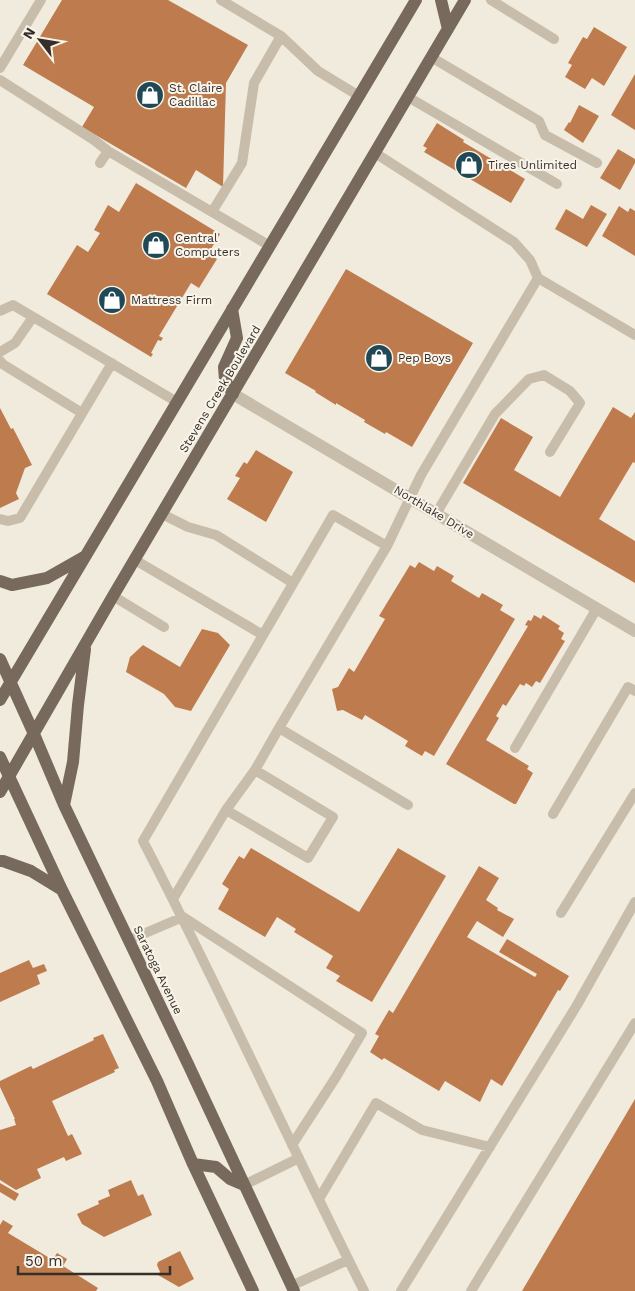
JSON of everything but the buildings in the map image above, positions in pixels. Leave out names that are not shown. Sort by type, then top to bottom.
[{"type":"main road","points":[[0,700],[416,0]]},
{"type":"main road","points":[[441,0],[448,29]]},
{"type":"main road","name":"Stevens Creek Boulevard","points":[[0,792],[113,596],[465,0]]},
{"type":"main road","points":[[232,309],[237,338],[224,367],[225,380],[233,394]]},
{"type":"main road","points":[[0,581],[12,585],[47,578],[84,557]]},
{"type":"main road","points":[[64,805],[73,762],[86,642]]},
{"type":"main road","name":"Saratoga Avenue","points":[[0,659],[64,805],[292,1289]]},
{"type":"main road","points":[[0,757],[62,890],[153,1072],[193,1164],[253,1291]]},
{"type":"main road","points":[[0,861],[31,871],[62,890]]},
{"type":"main road","points":[[193,1164],[216,1166],[230,1179],[244,1185]]},
{"type":"street","name":"Northlake Drive","points":[[233,394],[635,631]]},
{"type":"lane","points":[[2,62],[41,0]]},
{"type":"lane","points":[[221,0],[281,36],[318,71],[359,96]]},
{"type":"lane","points":[[491,0],[554,39]]},
{"type":"lane","points":[[212,212],[242,163],[254,84],[281,36]]},
{"type":"lane","points":[[431,57],[539,122],[546,135],[597,163]]},
{"type":"lane","points":[[0,80],[94,140],[108,151],[270,246]]},
{"type":"lane","points":[[408,97],[557,184]]},
{"type":"lane","points":[[100,163],[108,151]]},
{"type":"lane","points":[[375,153],[514,242],[530,260],[538,278],[635,336]]},
{"type":"lane","points":[[174,899],[226,810],[254,770],[386,546],[421,475],[538,278]]},
{"type":"lane","points":[[0,311],[12,305],[177,402]]},
{"type":"lane","points":[[0,352],[15,343],[33,317]]},
{"type":"lane","points":[[0,360],[4,365],[82,413]]},
{"type":"lane","points":[[0,518],[8,521],[20,518],[112,363]]},
{"type":"lane","points":[[436,514],[495,414],[529,379],[544,375],[570,391],[580,403],[550,452]]},
{"type":"lane","points":[[162,514],[188,527],[216,535],[293,583]]},
{"type":"lane","points":[[364,1291],[183,917],[143,840],[333,515],[386,546]]},
{"type":"lane","points":[[135,560],[263,635]]},
{"type":"lane","points":[[113,596],[164,626]]},
{"type":"lane","points":[[515,748],[597,608]]},
{"type":"lane","points":[[553,814],[628,687],[635,691]]},
{"type":"lane","points":[[279,728],[408,805]]},
{"type":"lane","points":[[226,810],[308,858],[332,817],[254,770]]},
{"type":"lane","points":[[561,914],[635,793]]},
{"type":"lane","points":[[401,1291],[577,1005],[635,902]]},
{"type":"lane","points":[[129,940],[183,917]]},
{"type":"lane","points":[[183,917],[362,1033],[292,1145]]},
{"type":"lane","points":[[471,1291],[635,1024]]},
{"type":"lane","points":[[319,1199],[376,1104],[422,1130],[490,1146]]},
{"type":"lane","points":[[244,1185],[299,1158]]},
{"type":"lane","points":[[292,1289],[348,1260]]},
{"type":"place","name":"St. Claire Cadillac","points":[[150,95]]},
{"type":"place","name":"Tires Unlimited","points":[[469,165]]},
{"type":"place","name":"Central Computers","points":[[156,245]]},
{"type":"place","name":"Mattress Firm","points":[[112,300]]},
{"type":"place","name":"Pep Boys","points":[[379,358]]}]
